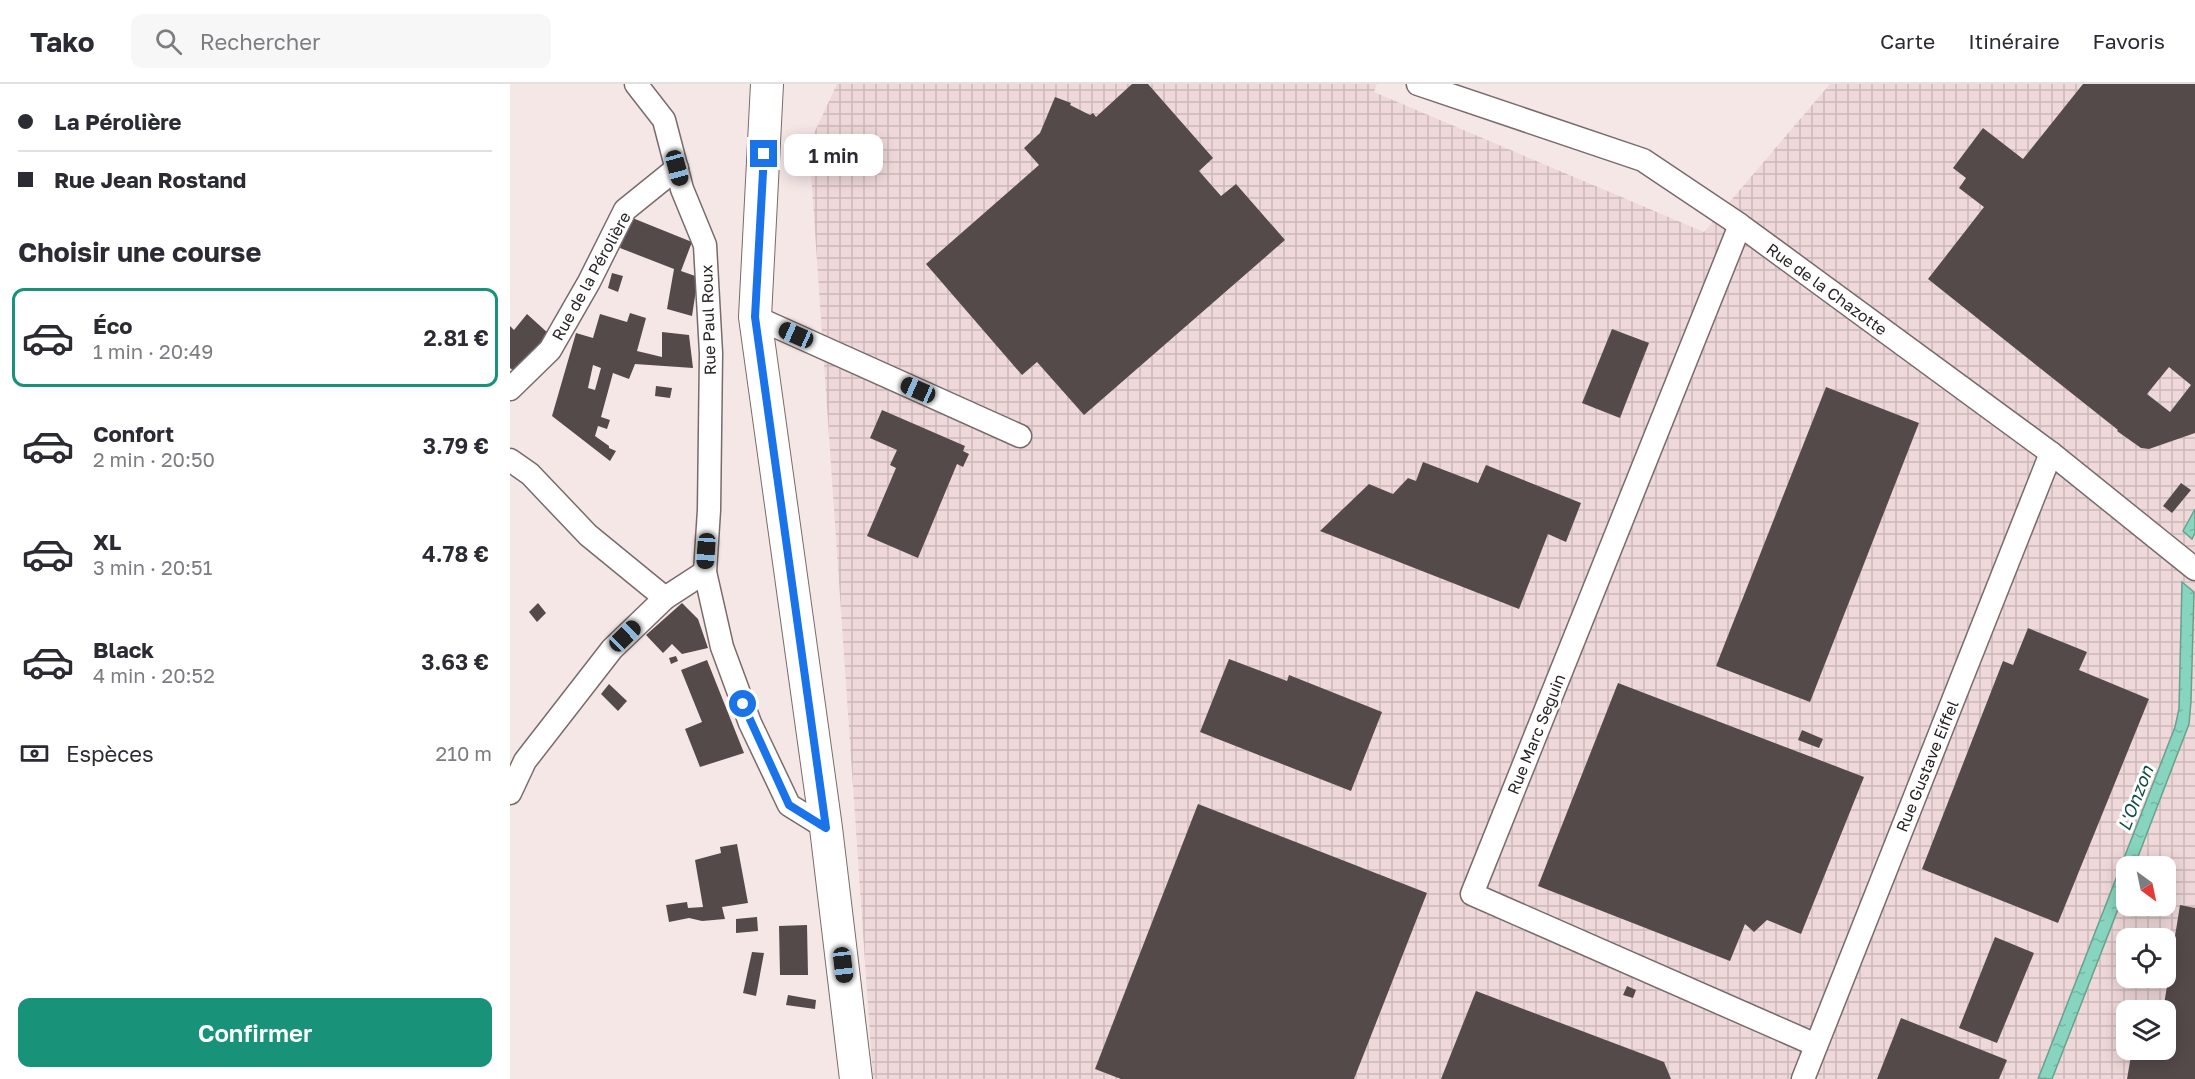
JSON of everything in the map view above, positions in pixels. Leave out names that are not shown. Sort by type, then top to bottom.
[{"type":"main road","points":[[767,84],[755,317],[826,828],[856,1079]]},
{"type":"street","name":"Rue Paul Roux","points":[[636,84],[664,120],[682,189],[705,245],[711,353],[710,510],[705,572],[722,647],[755,734],[789,805],[826,828]]},
{"type":"street","name":"Rue de la Chazotte","points":[[1418,84],[1643,160],[1740,225],[2051,453],[2195,569]]},
{"type":"street","name":"Rue de la Pérolière","points":[[510,390],[550,350],[589,282],[625,210],[677,168]]},
{"type":"street","name":"Rue Marc Seguin","points":[[1740,225],[1472,894],[1816,1045]]},
{"type":"street","points":[[755,317],[1020,436]]},
{"type":"street","name":"Rue Gustave Eiffel","points":[[1803,1079],[2051,453]]},
{"type":"street","points":[[510,460],[530,474],[588,535],[665,598]]},
{"type":"street","points":[[510,793],[525,761],[612,649],[665,598],[705,572]]},
{"type":"shaded area","points":[[837,84],[1377,84],[1374,92],[1704,232],[1830,84],[2195,84],[2195,1079],[873,1079],[809,144]]},
{"type":"water","points":[[2195,509],[2195,533],[2192,539],[2183,531]]},
{"type":"water","points":[[2182,582],[2194,592],[2189,724],[2138,856],[2125,856],[2175,727],[2179,709]]},
{"type":"water","points":[[2116,879],[2116,914],[2052,1079],[2038,1079]]},
{"type":"building","points":[[1132,84],[1148,84],[1213,158],[1199,171],[1221,196],[1236,184],[1285,240],[1084,415],[1037,362],[1022,375],[926,264],[1039,165],[1024,148],[1040,133],[1055,97],[1071,103],[1070,105],[1090,115],[1093,113],[1096,117]]},
{"type":"building","points":[[2083,84],[2195,84],[2195,433],[2149,449],[2141,448],[1928,279],[1984,207],[1959,188],[1966,178],[1953,168],[1983,128],[2023,159]],"holes":[[[2169,367],[2191,385],[2170,412],[2147,394]]]},
{"type":"building","points":[[630,217],[692,242],[681,271],[698,277],[692,316],[667,309],[674,269],[620,248]]},
{"type":"building","points":[[612,273],[623,276],[618,292],[608,288]]},
{"type":"building","points":[[630,313],[646,318],[637,351],[662,357],[662,332],[689,335],[693,368],[635,364],[629,379],[613,373],[601,417],[610,420],[607,429],[598,426],[595,436],[616,451],[610,461],[552,416],[576,333],[593,338],[600,314],[627,322]],"holes":[[[593,365],[601,368],[595,390],[588,388]]]},
{"type":"building","points":[[527,314],[549,334],[515,372],[510,368],[510,326],[514,330]]},
{"type":"building","points":[[1612,329],[1649,343],[1620,418],[1582,403]]},
{"type":"building","points":[[656,386],[672,388],[670,398],[655,396]]},
{"type":"building","points":[[1826,387],[1919,423],[1810,702],[1716,666]]},
{"type":"building","points":[[882,410],[965,446],[963,451],[969,454],[963,467],[957,464],[918,558],[867,536],[896,468],[890,465],[897,450],[870,438]]},
{"type":"building","points":[[1423,462],[1478,483],[1486,465],[1581,503],[1566,542],[1548,534],[1519,609],[1320,531],[1369,484],[1393,494],[1408,478],[1416,481]]},
{"type":"building","points":[[2181,483],[2191,490],[2172,513],[2163,506]]},
{"type":"building","points":[[538,603],[546,613],[537,622],[529,612]]},
{"type":"building","points":[[682,603],[698,619],[708,648],[682,654],[672,644],[663,653],[646,635]]},
{"type":"building","points":[[2028,628],[2087,652],[2079,670],[2149,699],[2058,923],[1922,869],[2003,661],[2013,665]]},
{"type":"building","points":[[676,656],[678,661],[671,664],[669,658]]},
{"type":"building","points":[[1229,659],[1287,681],[1289,675],[1382,712],[1351,791],[1200,732]]},
{"type":"building","points":[[707,660],[744,753],[700,767],[685,729],[702,722],[681,670]]},
{"type":"building","points":[[1618,683],[1864,777],[1801,934],[1767,920],[1754,932],[1745,924],[1730,961],[1538,886]]},
{"type":"building","points":[[609,684],[627,701],[618,711],[601,694]]},
{"type":"building","points":[[1802,730],[1823,739],[1819,748],[1798,740]]},
{"type":"building","points":[[1198,804],[1427,893],[1354,1079],[1121,1079],[1095,1069]]},
{"type":"building","points":[[737,844],[748,903],[722,907],[725,919],[702,921],[689,918],[669,922],[666,905],[687,902],[688,908],[703,907],[695,860],[721,853],[720,847]]},
{"type":"building","points":[[2180,905],[2195,908],[2195,1079],[2127,1079],[2130,1060],[2176,1060],[2176,1000],[2165,1000],[2167,988],[2176,988],[2176,930]]},
{"type":"building","points":[[757,917],[758,931],[736,933],[736,919]]},
{"type":"building","points":[[807,925],[808,975],[780,975],[779,926]]},
{"type":"building","points":[[1995,937],[2034,953],[1997,1043],[1959,1028]]},
{"type":"building","points":[[752,952],[764,953],[756,996],[743,993]]},
{"type":"building","points":[[1627,986],[1636,990],[1633,998],[1623,995]]},
{"type":"building","points":[[1476,991],[1664,1062],[1671,1079],[1441,1079]]},
{"type":"building","points":[[788,995],[816,1000],[815,1009],[786,1005]]},
{"type":"building","points":[[1901,1018],[2007,1060],[1999,1079],[1877,1079]]},
{"type":"route","points":[[743,704],[789,805],[826,828],[755,317],[764,154]]},
{"type":"water label","name":"L'Onzon","points":[[2135,798]]}]
